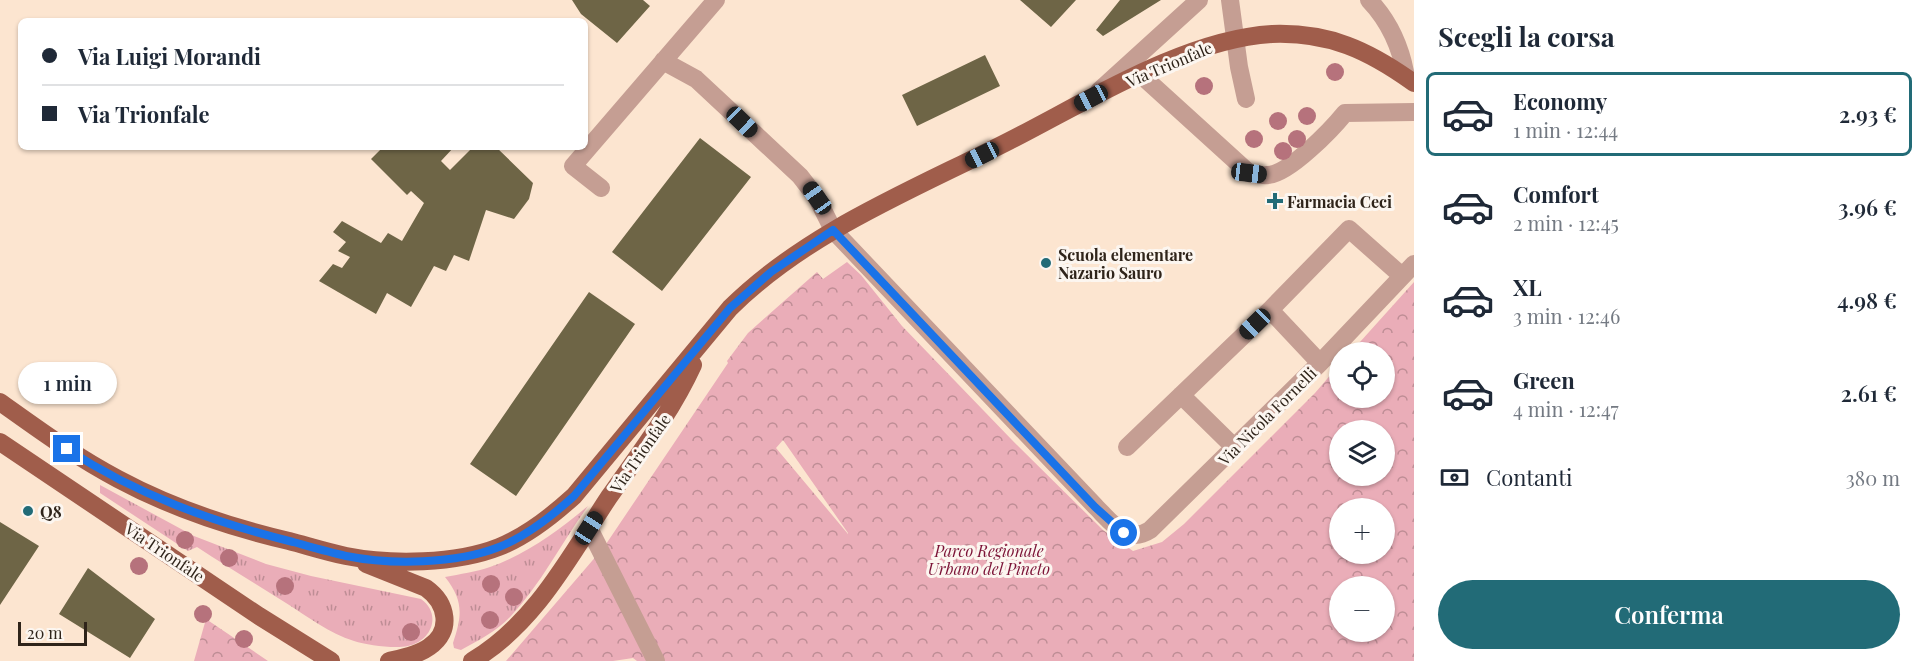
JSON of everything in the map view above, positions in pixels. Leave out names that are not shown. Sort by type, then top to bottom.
[{"type":"main road","name":"Via Trionfale","points":[[0,402],[84,460],[154,497],[190,512],[245,530],[348,556],[416,561],[447,559],[498,548],[522,536],[563,506],[584,486],[702,345],[730,308],[757,283],[833,230],[1140,74],[1190,53],[1235,39],[1272,34],[1308,35],[1335,40],[1378,58],[1410,80]]},
{"type":"main road","name":"Via Trionfale","points":[[472,661],[515,630],[541,598],[672,407],[702,345]]},
{"type":"main road","name":"Via Trionfale","points":[[0,442],[269,622],[332,661]]},
{"type":"main road","points":[[348,556],[426,588],[442,604],[444,627],[437,640],[423,651],[389,661]]},
{"type":"street","points":[[588,149],[716,0]]},
{"type":"street","points":[[1091,98],[1199,0]]},
{"type":"street","points":[[1230,0],[1246,99]]},
{"type":"street","points":[[1369,0],[1381,12],[1394,37],[1410,80]]},
{"type":"street","points":[[663,62],[696,79],[800,176],[817,198],[833,230]]},
{"type":"street","points":[[1140,74],[1249,173],[1270,176],[1289,166],[1329,132],[1345,113],[1414,111]]},
{"type":"street","points":[[587,150],[573,166],[601,188]]},
{"type":"street","points":[[1127,447],[1270,310],[1349,229],[1408,270]]},
{"type":"street","name":"Via Nicola Fornelli","points":[[833,230],[1095,507],[1124,533],[1139,536],[1150,530],[1235,448],[1408,270]]},
{"type":"street","points":[[1270,310],[1320,363]]},
{"type":"street","points":[[1180,395],[1235,448]]},
{"type":"street","points":[[589,528],[656,661]]},
{"type":"green space","name":"Parco Regionale Urbano del Pineto","points":[[847,262],[861,275],[902,326],[1012,440],[1103,530],[1133,551],[1162,542],[1184,524],[1329,377],[1329,408],[1395,408],[1395,342],[1360,342],[1414,282],[1414,661],[637,661],[633,658],[613,661],[506,661],[604,547],[748,333],[817,272],[823,279]],"holes":[[[783,440],[848,533],[848,534],[776,448]]]},
{"type":"green space","points":[[100,485],[194,536],[266,564],[421,599],[431,612],[431,626],[428,633],[416,643],[402,647],[373,645],[336,634],[197,547],[188,551],[100,493]]},
{"type":"green space","points":[[588,506],[542,577],[511,616],[494,631],[474,643],[461,650],[454,648],[460,609],[456,594],[445,577],[474,572],[504,562],[554,532]]},
{"type":"green space","points":[[206,619],[268,661],[194,661]]},
{"type":"building","points":[[572,0],[643,0],[650,6],[617,43],[581,14]]},
{"type":"building","points":[[1020,0],[1076,0],[1051,27]]},
{"type":"building","points":[[1120,0],[1161,0],[1103,36],[1096,30]]},
{"type":"building","points":[[985,55],[1000,86],[917,126],[902,95]]},
{"type":"building","points":[[700,138],[751,177],[662,291],[612,252]]},
{"type":"building","points":[[380,150],[451,150],[441,161],[450,170],[470,150],[499,150],[533,183],[529,199],[514,219],[486,210],[469,261],[454,255],[446,271],[434,266],[411,307],[387,293],[376,314],[319,281],[333,264],[342,268],[350,257],[338,251],[346,242],[333,232],[342,221],[381,243],[388,233],[402,241],[424,203],[411,191],[407,195],[371,159]]},
{"type":"building","points":[[589,292],[635,324],[516,496],[470,464]]},
{"type":"building","points":[[0,522],[39,546],[0,605]]},
{"type":"building","points":[[88,568],[155,619],[130,658],[59,614]]},
{"type":"place","name":"Farmacia Ceci","points":[[1275,201]]},
{"type":"place","name":"Scuola elementare Nazario Sauro","points":[[1046,263]]},
{"type":"place","name":"Q8","points":[[28,511]]},
{"type":"route","points":[[67,449],[118,480],[184,510],[245,530],[348,556],[399,561],[430,561],[464,557],[498,548],[546,520],[574,496],[730,308],[771,272],[833,230],[1095,507],[1124,533]]}]
